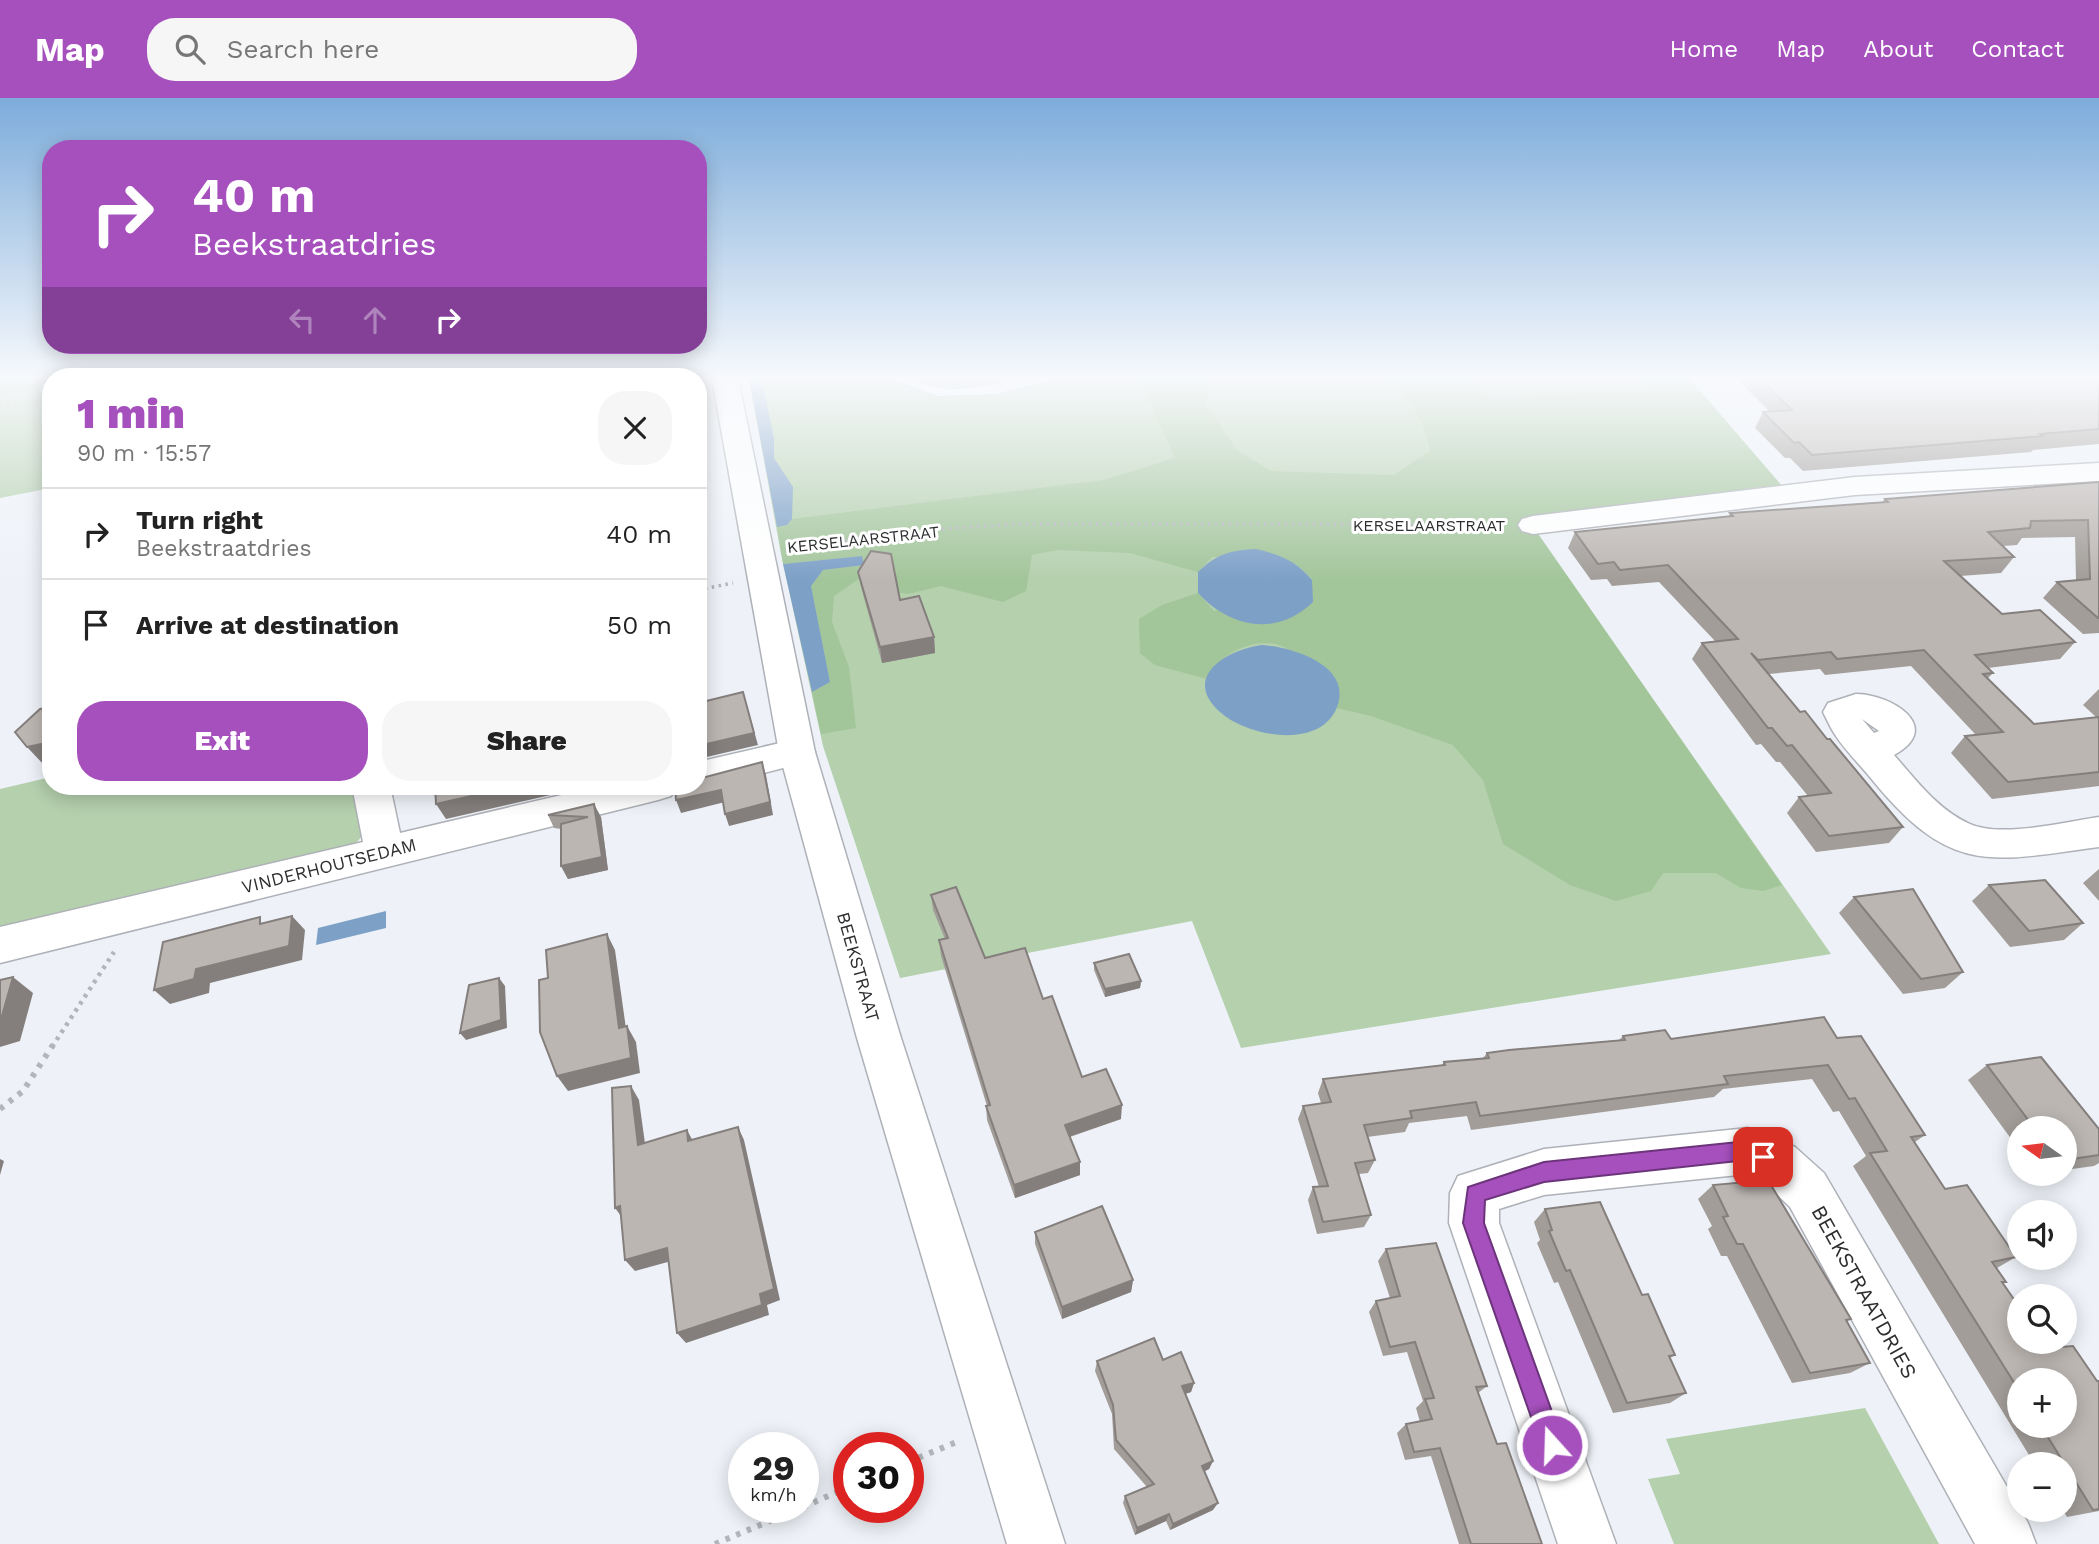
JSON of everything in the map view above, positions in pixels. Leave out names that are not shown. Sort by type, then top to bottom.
[{"type":"street","name":"BEEKSTRAAT","points":[[738,446],[797,752],[879,1038],[1036,1544]]},
{"type":"street","points":[[1533,525],[1855,486],[2099,472]]},
{"type":"street","points":[[1871,751],[1924,816],[1954,837],[1991,845],[2099,831]]},
{"type":"street","points":[[707,774],[797,752]]},
{"type":"street","points":[[373,795],[385,852]]},
{"type":"street","name":"VINDERHOUTSEDAM","points":[[0,945],[621,795]]},
{"type":"street","name":"BEEKSTRAATDRIES","points":[[1587,1544],[1474,1223],[1475,1194],[1544,1172],[1748,1151],[1778,1163],[1807,1190],[2007,1544]]},
{"type":"path","name":"KERSELAARSTRAAT","points":[[758,551],[953,529],[1028,524],[1205,527],[1306,524],[1533,525]]},
{"type":"path","points":[[0,1110],[23,1091],[141,911]]},
{"type":"path","points":[[924,1455],[997,1425]]},
{"type":"path","points":[[715,1544],[765,1523]]},
{"type":"green space","points":[[0,446],[42,446],[42,490],[0,498]]},
{"type":"green space","points":[[761,446],[1622,446],[1536,531],[1831,954],[1241,1048],[1192,921],[900,978],[823,746],[781,554]]},
{"type":"green space","points":[[1170,446],[1235,446],[1271,471],[1394,475],[1430,451],[1429,446],[1748,446],[1795,501],[1536,531],[1782,885],[1763,891],[1741,888],[1716,873],[1663,873],[1651,891],[1616,901],[1570,885],[1503,844],[1483,780],[1453,745],[1371,716],[1337,708],[1339,693],[1284,647],[1262,643],[1239,649],[1220,662],[1207,679],[1155,665],[1140,653],[1139,619],[1162,605],[1198,593],[1214,611],[1312,579],[1289,561],[1267,554],[1212,557],[1198,572],[1130,553],[1058,550],[1032,555],[1026,591],[1003,602],[941,586],[908,594],[885,590],[897,571],[870,565],[863,576],[834,596],[832,622],[849,667],[856,728],[821,734],[812,692],[830,682],[811,586],[823,570],[864,565],[861,556],[783,564],[777,527],[787,525],[792,519],[1104,480],[1175,458]]},
{"type":"green space","points":[[42,779],[42,795],[359,795],[366,831],[353,847],[0,937],[0,789]]},
{"type":"green space","points":[[1865,1408],[1939,1544],[1674,1544],[1648,1479],[1680,1474],[1666,1439]]},
{"type":"water","points":[[762,446],[774,446],[774,458],[793,487],[792,519],[787,525],[777,527]]},
{"type":"water","points":[[1256,549],[1287,559],[1306,573],[1312,580],[1313,602],[1284,620],[1254,624],[1224,614],[1198,593],[1198,572],[1211,561],[1239,550]]},
{"type":"water","points":[[862,556],[864,565],[823,570],[811,586],[830,682],[812,692],[783,564]]},
{"type":"water","points":[[1262,645],[1303,654],[1328,669],[1340,692],[1337,707],[1328,721],[1315,730],[1282,735],[1247,728],[1220,712],[1209,699],[1205,687],[1207,676],[1224,658]]},
{"type":"water","points":[[386,911],[386,928],[316,945],[318,928]]},
{"type":"building","points":[[1803,446],[1916,446],[1812,455]]},
{"type":"building","points":[[2099,482],[2099,618],[2057,582],[2090,579],[2088,520],[2031,521],[2030,528],[1988,532],[2014,557],[1944,561],[2002,614],[2040,610],[2075,642],[1975,655],[1993,673],[1983,674],[2034,724],[2099,717],[2099,772],[2008,782],[1965,736],[2003,732],[1924,650],[1837,659],[1831,652],[1758,660],[1751,653],[1800,712],[1805,711],[1827,739],[1830,739],[1903,827],[1829,836],[1799,797],[1831,793],[1792,745],[1787,746],[1772,728],[1768,728],[1702,643],[1738,639],[1668,565],[1620,570],[1614,562],[1598,564],[1575,532],[1733,516],[1730,513],[1888,502],[1885,499]]},
{"type":"building","points":[[871,551],[891,554],[900,600],[919,596],[934,637],[880,647],[858,572]]},
{"type":"building","points":[[743,692],[754,733],[707,744],[707,701]]},
{"type":"building","points":[[40,709],[42,744],[27,747],[15,732]]},
{"type":"building","points":[[762,762],[770,802],[725,814],[721,790],[707,793],[707,777]]},
{"type":"building","points":[[436,795],[476,795],[436,804]]},
{"type":"building","points":[[676,795],[698,795],[676,800]]},
{"type":"building","points":[[594,804],[602,857],[561,866],[561,824],[588,817],[548,815]]},
{"type":"building","points":[[2045,880],[2083,923],[2029,931],[1989,885]]},
{"type":"building","points":[[956,887],[985,958],[1025,948],[1043,999],[1052,996],[1082,1077],[1106,1069],[1122,1105],[1065,1125],[1080,1162],[1014,1185],[986,1106],[990,1105],[939,940],[948,938],[931,895]]},
{"type":"building","points":[[1913,889],[1963,972],[1921,979],[1854,897]]},
{"type":"building","points":[[292,916],[289,946],[196,969],[194,979],[154,990],[163,942],[260,917],[260,924]]},
{"type":"building","points":[[607,934],[619,1028],[627,1026],[631,1058],[557,1076],[540,1032],[539,980],[548,978],[546,950]]},
{"type":"building","points":[[1129,954],[1141,981],[1105,989],[1094,963]]},
{"type":"building","points":[[13,977],[0,1023],[0,980]]},
{"type":"building","points":[[499,978],[501,1020],[460,1033],[469,985]]},
{"type":"building","points":[[1824,1017],[1837,1038],[1861,1036],[1925,1135],[1911,1137],[1945,1189],[1967,1185],[2007,1244],[2007,1259],[1992,1262],[2006,1282],[2002,1282],[2007,1289],[2007,1354],[2077,1354],[2077,1352],[2099,1381],[2099,1509],[2093,1510],[2077,1484],[2077,1452],[2057,1452],[2048,1438],[2077,1438],[2077,1368],[2007,1368],[2007,1371],[1870,1153],[1887,1151],[1855,1098],[1849,1099],[1828,1065],[1724,1076],[1728,1084],[1480,1116],[1476,1102],[1410,1111],[1412,1118],[1364,1125],[1375,1160],[1355,1163],[1371,1215],[1323,1222],[1313,1187],[1328,1186],[1303,1106],[1331,1102],[1323,1079],[1445,1065],[1444,1062],[1489,1058],[1487,1053],[1509,1050],[1625,1040],[1623,1036],[1665,1030],[1671,1039]]},
{"type":"building","points":[[2041,1057],[2099,1129],[2099,1155],[2077,1158],[2077,1116],[2025,1116],[1987,1065]]},
{"type":"building","points":[[631,1086],[638,1145],[687,1130],[688,1141],[738,1127],[774,1289],[760,1294],[762,1305],[677,1333],[667,1248],[625,1260],[620,1206],[615,1208],[612,1088]]},
{"type":"building","points":[[1768,1180],[1851,1319],[1846,1320],[1870,1363],[1810,1373],[1743,1244],[1737,1244],[1723,1217],[1728,1216],[1713,1185]]},
{"type":"building","points":[[1600,1202],[1642,1295],[1648,1294],[1675,1355],[1669,1356],[1686,1393],[1627,1403],[1570,1270],[1566,1271],[1549,1231],[1552,1230],[1545,1209]]},
{"type":"building","points":[[1102,1206],[1133,1280],[1062,1307],[1035,1232]]},
{"type":"building","points":[[1436,1243],[1487,1386],[1476,1387],[1497,1444],[1506,1443],[1542,1544],[1471,1544],[1440,1448],[1414,1452],[1406,1424],[1432,1419],[1425,1399],[1434,1398],[1415,1342],[1390,1347],[1376,1301],[1400,1296],[1386,1249]]},
{"type":"building","points":[[1154,1338],[1163,1360],[1181,1352],[1194,1383],[1182,1386],[1213,1461],[1202,1466],[1218,1503],[1173,1524],[1169,1514],[1137,1528],[1125,1496],[1154,1484],[1116,1440],[1113,1405],[1097,1361]]},
{"type":"route","points":[[1552,1445],[1474,1223],[1475,1194],[1544,1172],[1748,1151],[1763,1157]]}]
